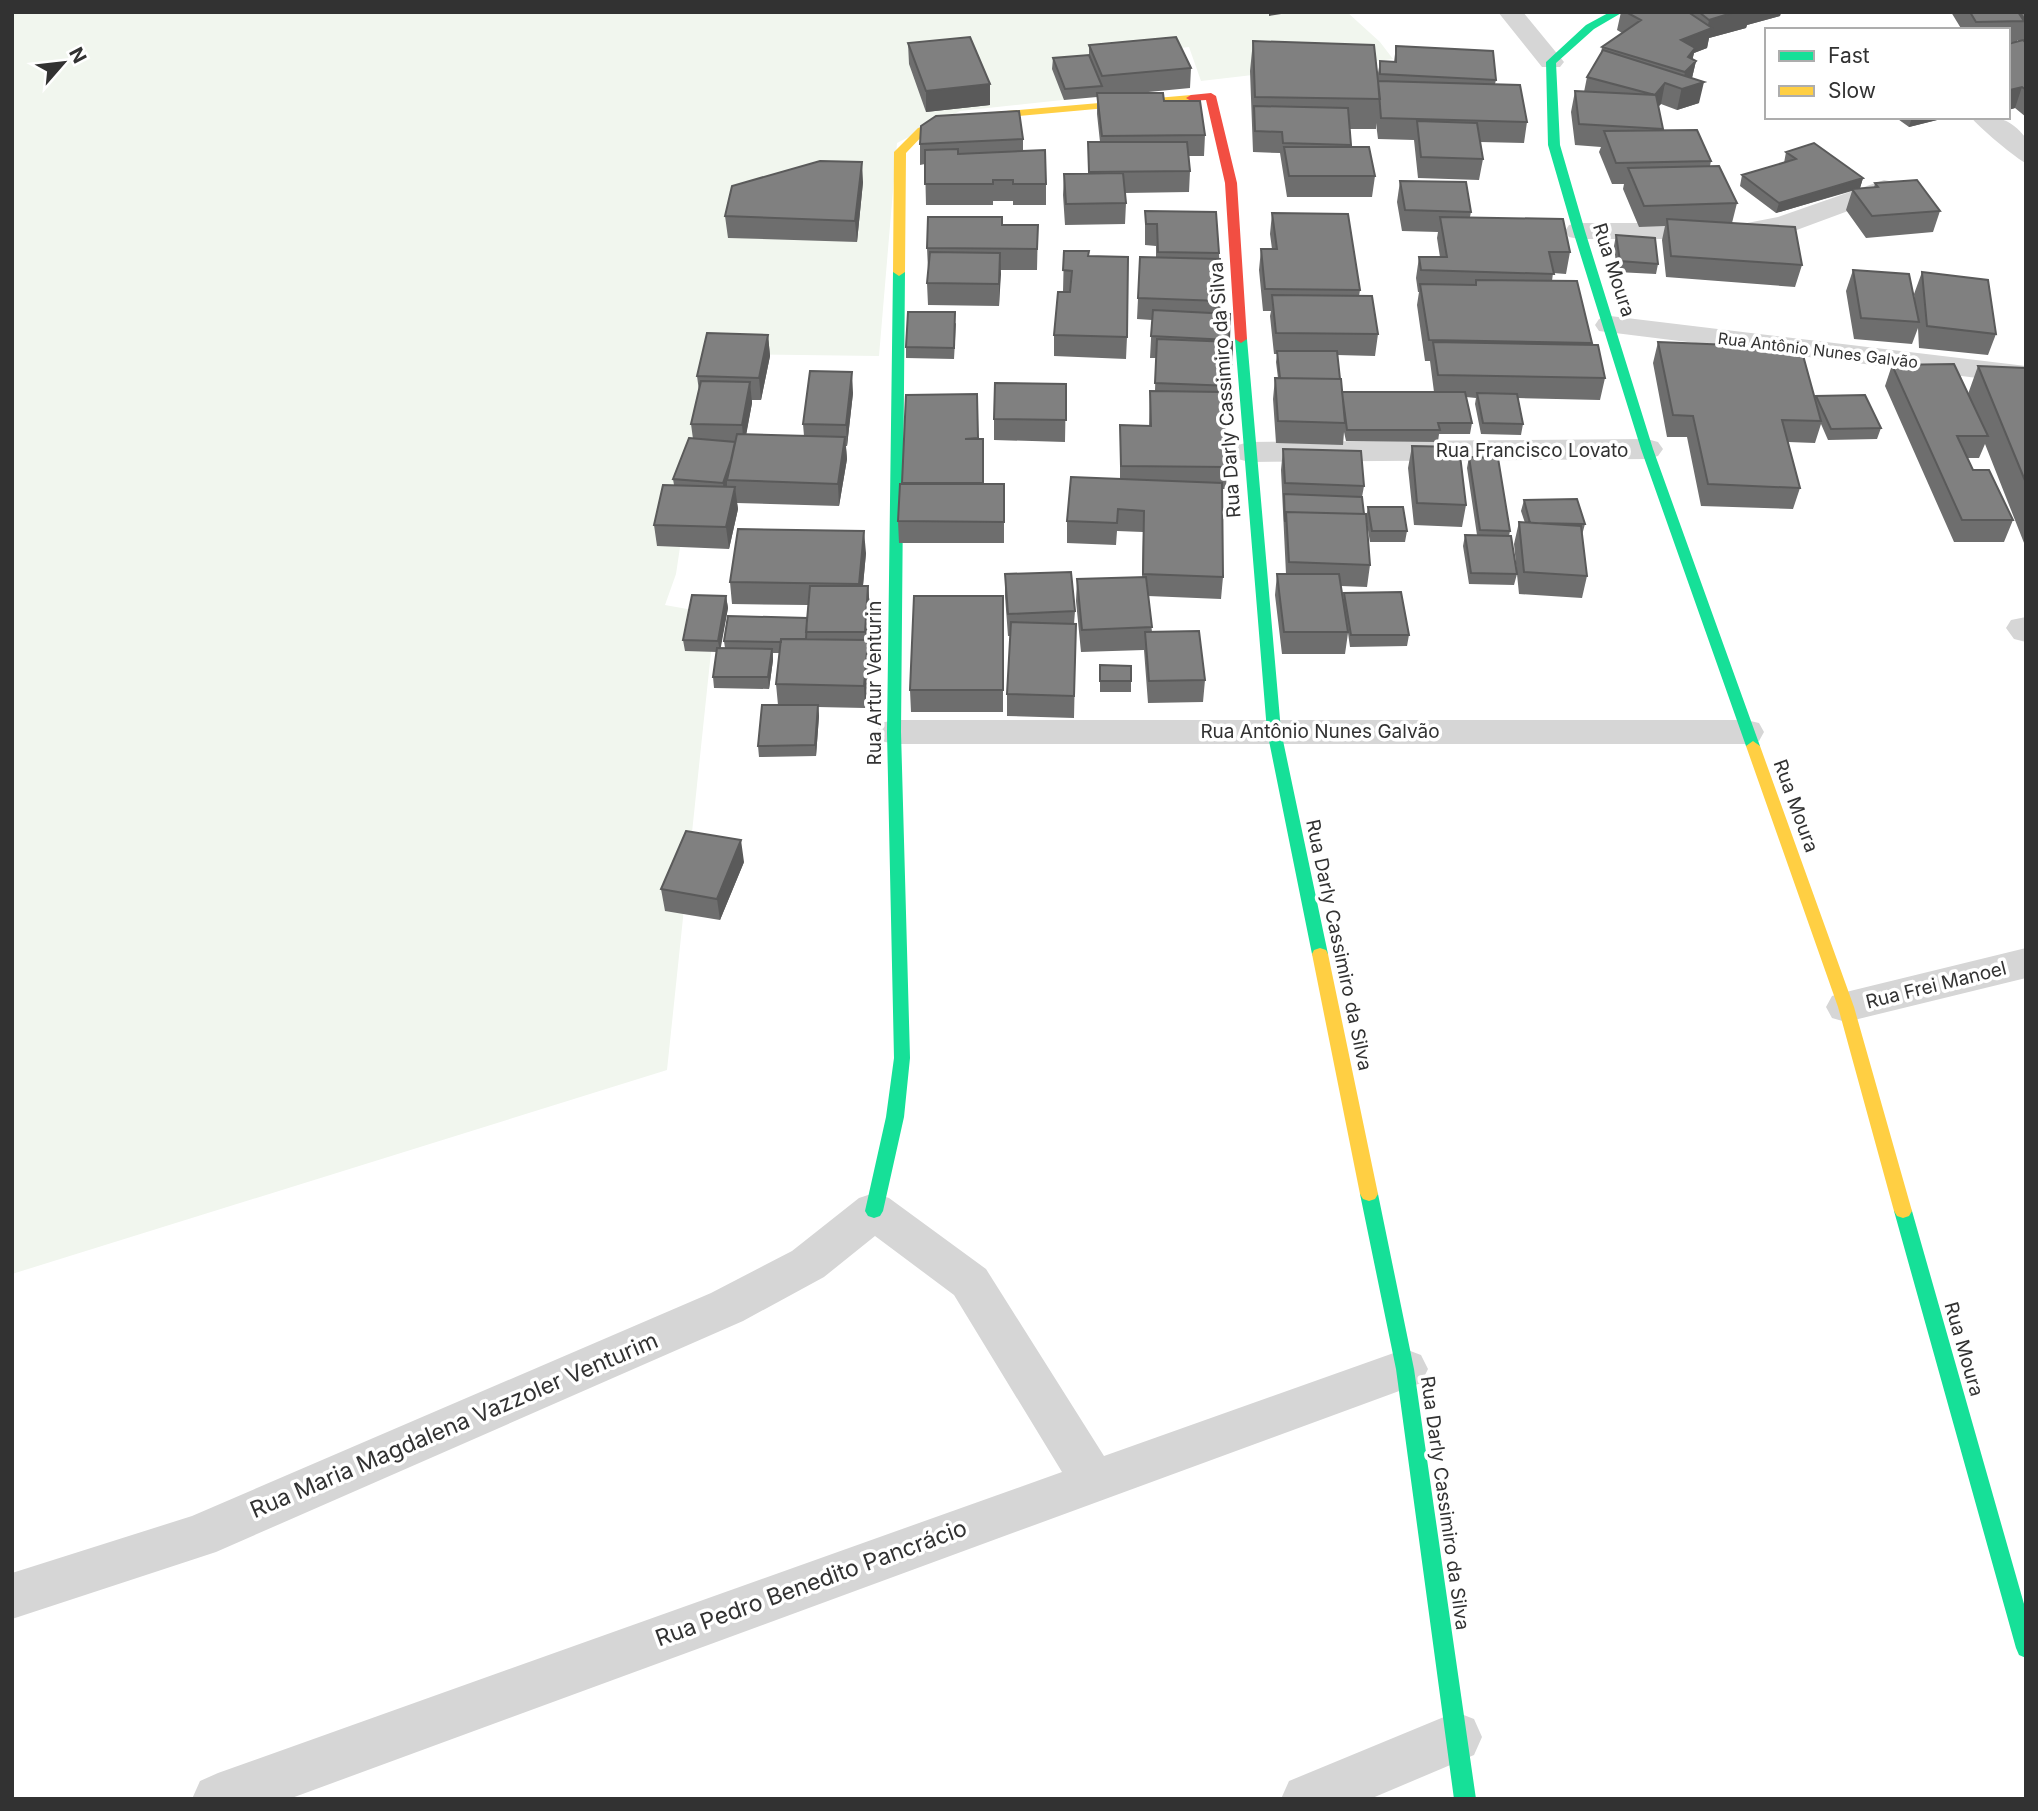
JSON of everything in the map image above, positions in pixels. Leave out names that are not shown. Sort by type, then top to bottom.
[{"type":"street","points":[[1510,12],[1551,62],[1590,27],[1618,12]]},
{"type":"street","name":"Rua Moura","points":[[1551,62],[1554,145],[1579,231],[1647,449],[1846,1007],[2026,1648]]},
{"type":"street","name":"Rua Artur Venturin","points":[[874,1210],[895,1116],[902,1058],[894,732],[901,152],[907,140],[942,121],[1022,111],[1211,96]]},
{"type":"street","name":"Rua Darly Cassimiro da Silva","points":[[1211,96],[1231,183],[1249,452],[1274,731],[1405,1369],[1465,1799]]},
{"type":"street","points":[[1987,119],[2010,136],[2026,155]]},
{"type":"street","points":[[1579,231],[1747,231],[1784,225],[1884,188]]},
{"type":"street","name":"Rua Antônio Nunes Galvão","points":[[1610,325],[2026,375]]},
{"type":"street","name":"Rua Francisco Lovato","points":[[1249,452],[1647,449]]},
{"type":"street","name":"Rua Antônio Nunes Galvão","points":[[894,732],[1746,732]]},
{"type":"street","name":"Rua Frei Manoel","points":[[1846,1007],[2026,963]]},
{"type":"street","points":[[874,1210],[970,1282],[1093,1480]]},
{"type":"street","name":"Rua Maria Magdalena Vazzoler Venturim","points":[[12,1595],[199,1535],[727,1307],[808,1264],[874,1210]]},
{"type":"street","name":"Rua Pedro Benedito Pancrácio","points":[[218,1799],[1405,1369]]},
{"type":"street","points":[[1307,1799],[1456,1737]]},
{"type":"shaded area","points":[[12,12],[1347,12],[1380,42],[1393,59],[1201,81],[1189,47],[1062,62],[1081,98],[960,111],[897,143],[879,356],[709,354],[676,574],[665,605],[715,614],[667,1070],[12,1274]]},
{"type":"building","points":[[1626,12],[1688,12],[1712,28],[1681,40],[1695,48],[1688,57],[1696,61],[1685,72],[1602,47],[1641,20]]},
{"type":"building","points":[[1699,12],[1735,12],[1709,20]]},
{"type":"building","points":[[1970,12],[2018,12],[2024,21],[1976,22]]},
{"type":"building","points":[[970,37],[990,84],[926,91],[908,43]]},
{"type":"building","points":[[1176,37],[1191,68],[1102,76],[1089,45]]},
{"type":"building","points":[[2023,40],[2026,43],[2026,90],[2022,87],[2010,90],[2010,43]]},
{"type":"building","points":[[1253,41],[1374,45],[1380,99],[1255,97]]},
{"type":"building","points":[[1396,46],[1493,51],[1496,80],[1380,74],[1380,61],[1396,62]]},
{"type":"building","points":[[1603,50],[1704,82],[1682,89],[1665,83],[1655,95],[1587,77]]},
{"type":"building","points":[[1089,55],[1102,86],[1065,89],[1053,58]]},
{"type":"building","points":[[1378,81],[1520,85],[1527,122],[1381,118]]},
{"type":"building","points":[[1575,91],[1656,95],[1663,129],[1579,124]]},
{"type":"building","points":[[1097,93],[1163,93],[1164,101],[1200,101],[1205,135],[1102,136]]},
{"type":"building","points":[[1254,106],[1348,108],[1351,145],[1283,143],[1282,132],[1255,131]]},
{"type":"building","points":[[1019,111],[1023,139],[920,144],[921,126],[936,116]]},
{"type":"building","points":[[1417,121],[1477,123],[1483,159],[1421,157]]},
{"type":"building","points":[[1697,130],[1711,161],[1616,163],[1604,131]]},
{"type":"building","points":[[1088,142],[1187,142],[1190,171],[1089,172]]},
{"type":"building","points":[[1814,143],[1863,178],[1779,203],[1742,175],[1796,159],[1786,152]]},
{"type":"building","points":[[1284,147],[1369,147],[1375,176],[1289,176]]},
{"type":"building","points":[[958,149],[958,154],[1045,150],[1046,184],[1013,184],[1013,180],[993,180],[993,184],[925,184],[925,150]]},
{"type":"building","points":[[820,161],[862,162],[855,221],[725,216],[732,186]]},
{"type":"building","points":[[1719,166],[1737,203],[1644,206],[1628,168]]},
{"type":"building","points":[[1123,173],[1126,203],[1066,204],[1064,174]]},
{"type":"building","points":[[1917,180],[1940,211],[1872,216],[1852,189],[1878,187],[1875,183]]},
{"type":"building","points":[[1400,181],[1466,182],[1471,212],[1405,210]]},
{"type":"building","points":[[1145,211],[1216,212],[1219,253],[1158,252],[1157,224],[1146,224]]},
{"type":"building","points":[[1272,213],[1348,214],[1360,290],[1265,289],[1261,249],[1277,249]]},
{"type":"building","points":[[928,217],[1002,217],[1002,225],[1038,225],[1037,249],[927,248]]},
{"type":"building","points":[[1440,217],[1563,219],[1570,252],[1549,252],[1554,274],[1421,270],[1419,257],[1447,257]]},
{"type":"building","points":[[1667,219],[1795,227],[1802,265],[1671,256]]},
{"type":"building","points":[[1616,235],[1655,238],[1658,264],[1620,261]]},
{"type":"building","points":[[1064,251],[1089,251],[1088,256],[1128,257],[1127,337],[1054,335],[1058,292],[1070,292],[1072,271],[1063,270]]},
{"type":"building","points":[[930,252],[1000,253],[999,284],[927,283]]},
{"type":"building","points":[[1140,257],[1220,259],[1221,301],[1138,298]]},
{"type":"building","points":[[1853,270],[1909,274],[1919,322],[1861,318]]},
{"type":"building","points":[[1922,272],[1988,280],[1996,334],[1927,326]]},
{"type":"building","points":[[1476,280],[1577,281],[1592,343],[1429,340],[1420,284],[1476,285]]},
{"type":"building","points":[[1272,295],[1372,296],[1378,334],[1276,333]]},
{"type":"building","points":[[1153,310],[1230,314],[1229,340],[1151,336]]},
{"type":"building","points":[[908,312],[955,312],[954,348],[906,347]]},
{"type":"building","points":[[707,333],[768,335],[759,378],[697,376]]},
{"type":"building","points":[[1157,339],[1232,342],[1232,386],[1155,383]]},
{"type":"building","points":[[1433,342],[1598,345],[1605,378],[1438,375]]},
{"type":"building","points":[[1658,342],[1801,348],[1821,421],[1782,420],[1800,488],[1708,484],[1693,416],[1673,415]]},
{"type":"building","points":[[1277,351],[1337,351],[1340,379],[1280,378]]},
{"type":"building","points":[[1954,364],[1988,436],[1957,436],[1973,470],[1989,470],[2013,520],[1962,520],[1892,365]]},
{"type":"building","points":[[1978,366],[2026,368],[2026,483]]},
{"type":"building","points":[[810,371],[852,372],[846,425],[803,424]]},
{"type":"building","points":[[1275,378],[1341,379],[1345,423],[1278,421]]},
{"type":"building","points":[[701,381],[750,382],[742,425],[691,424]]},
{"type":"building","points":[[995,383],[1066,384],[1066,420],[994,419]]},
{"type":"building","points":[[1150,391],[1222,392],[1227,467],[1121,466],[1120,425],[1151,426]]},
{"type":"building","points":[[1342,392],[1465,392],[1472,423],[1438,423],[1440,430],[1347,430]]},
{"type":"building","points":[[1477,393],[1517,394],[1523,424],[1483,423]]},
{"type":"building","points":[[977,394],[978,438],[965,439],[983,439],[983,483],[902,483],[906,395]]},
{"type":"building","points":[[1865,395],[1881,428],[1831,429],[1816,396]]},
{"type":"building","points":[[737,434],[845,437],[838,484],[727,480]]},
{"type":"building","points":[[689,438],[735,442],[723,483],[673,479]]},
{"type":"building","points":[[1412,446],[1459,447],[1466,505],[1417,503]]},
{"type":"building","points":[[1283,449],[1361,451],[1364,486],[1285,483]]},
{"type":"building","points":[[1469,457],[1498,458],[1510,531],[1480,530]]},
{"type":"building","points":[[1071,477],[1222,483],[1223,577],[1143,574],[1144,511],[1118,509],[1117,523],[1067,521]]},
{"type":"building","points":[[900,484],[1004,484],[1004,522],[898,521]]},
{"type":"building","points":[[663,485],[735,487],[726,527],[654,525]]},
{"type":"building","points":[[1284,494],[1362,497],[1364,514],[1286,512],[1285,522]]},
{"type":"building","points":[[1577,499],[1585,524],[1530,523],[1524,500]]},
{"type":"building","points":[[1368,507],[1403,507],[1407,531],[1372,531]]},
{"type":"building","points":[[1286,512],[1366,514],[1370,565],[1289,562]]},
{"type":"building","points":[[1519,522],[1581,526],[1587,576],[1524,572]]},
{"type":"building","points":[[738,529],[864,531],[859,584],[730,582]]},
{"type":"building","points":[[1465,535],[1511,536],[1517,574],[1471,573]]},
{"type":"building","points":[[1071,572],[1075,611],[1008,614],[1005,574]]},
{"type":"building","points":[[1277,574],[1339,574],[1348,632],[1284,632]]},
{"type":"building","points":[[1146,577],[1152,627],[1082,630],[1077,579]]},
{"type":"building","points":[[810,586],[868,586],[865,632],[806,632]]},
{"type":"building","points":[[1401,592],[1409,635],[1351,635],[1344,593]]},
{"type":"building","points":[[692,595],[726,596],[718,641],[683,640]]},
{"type":"building","points":[[914,596],[1003,596],[1003,690],[910,690]]},
{"type":"building","points":[[728,616],[807,618],[806,639],[781,639],[781,642],[724,641]]},
{"type":"building","points":[[1011,622],[1076,624],[1074,696],[1007,694]]},
{"type":"building","points":[[1199,631],[1205,680],[1149,681],[1145,632]]},
{"type":"building","points":[[781,639],[868,640],[864,686],[776,684]]},
{"type":"building","points":[[717,648],[772,649],[768,677],[713,677]]},
{"type":"building","points":[[1100,665],[1131,666],[1131,681],[1100,681]]},
{"type":"building","points":[[762,705],[818,705],[815,745],[758,746]]},
{"type":"building","points":[[686,831],[741,840],[717,899],[661,889]]},
{"type":"traffic: fast","points":[[1618,12],[1590,27],[1551,62],[1554,145],[1647,449],[1753,746]]},
{"type":"traffic: fast","points":[[874,1211],[895,1117],[902,1058],[894,732],[899,272]]},
{"type":"traffic: fast","points":[[1241,339],[1274,731],[1320,954]]},
{"type":"traffic: fast","points":[[1369,1194],[1405,1369],[1465,1799]]},
{"type":"traffic: fast","points":[[1903,1211],[2026,1648]]},
{"type":"traffic: slow","points":[[899,272],[900,152],[922,130],[961,118],[1191,98]]},
{"type":"traffic: slow","points":[[1753,746],[1846,1007],[1903,1211]]},
{"type":"traffic: slow","points":[[1320,954],[1369,1194]]},
{"type":"traffic: jam","points":[[1191,98],[1211,96],[1231,183],[1241,339]]}]
